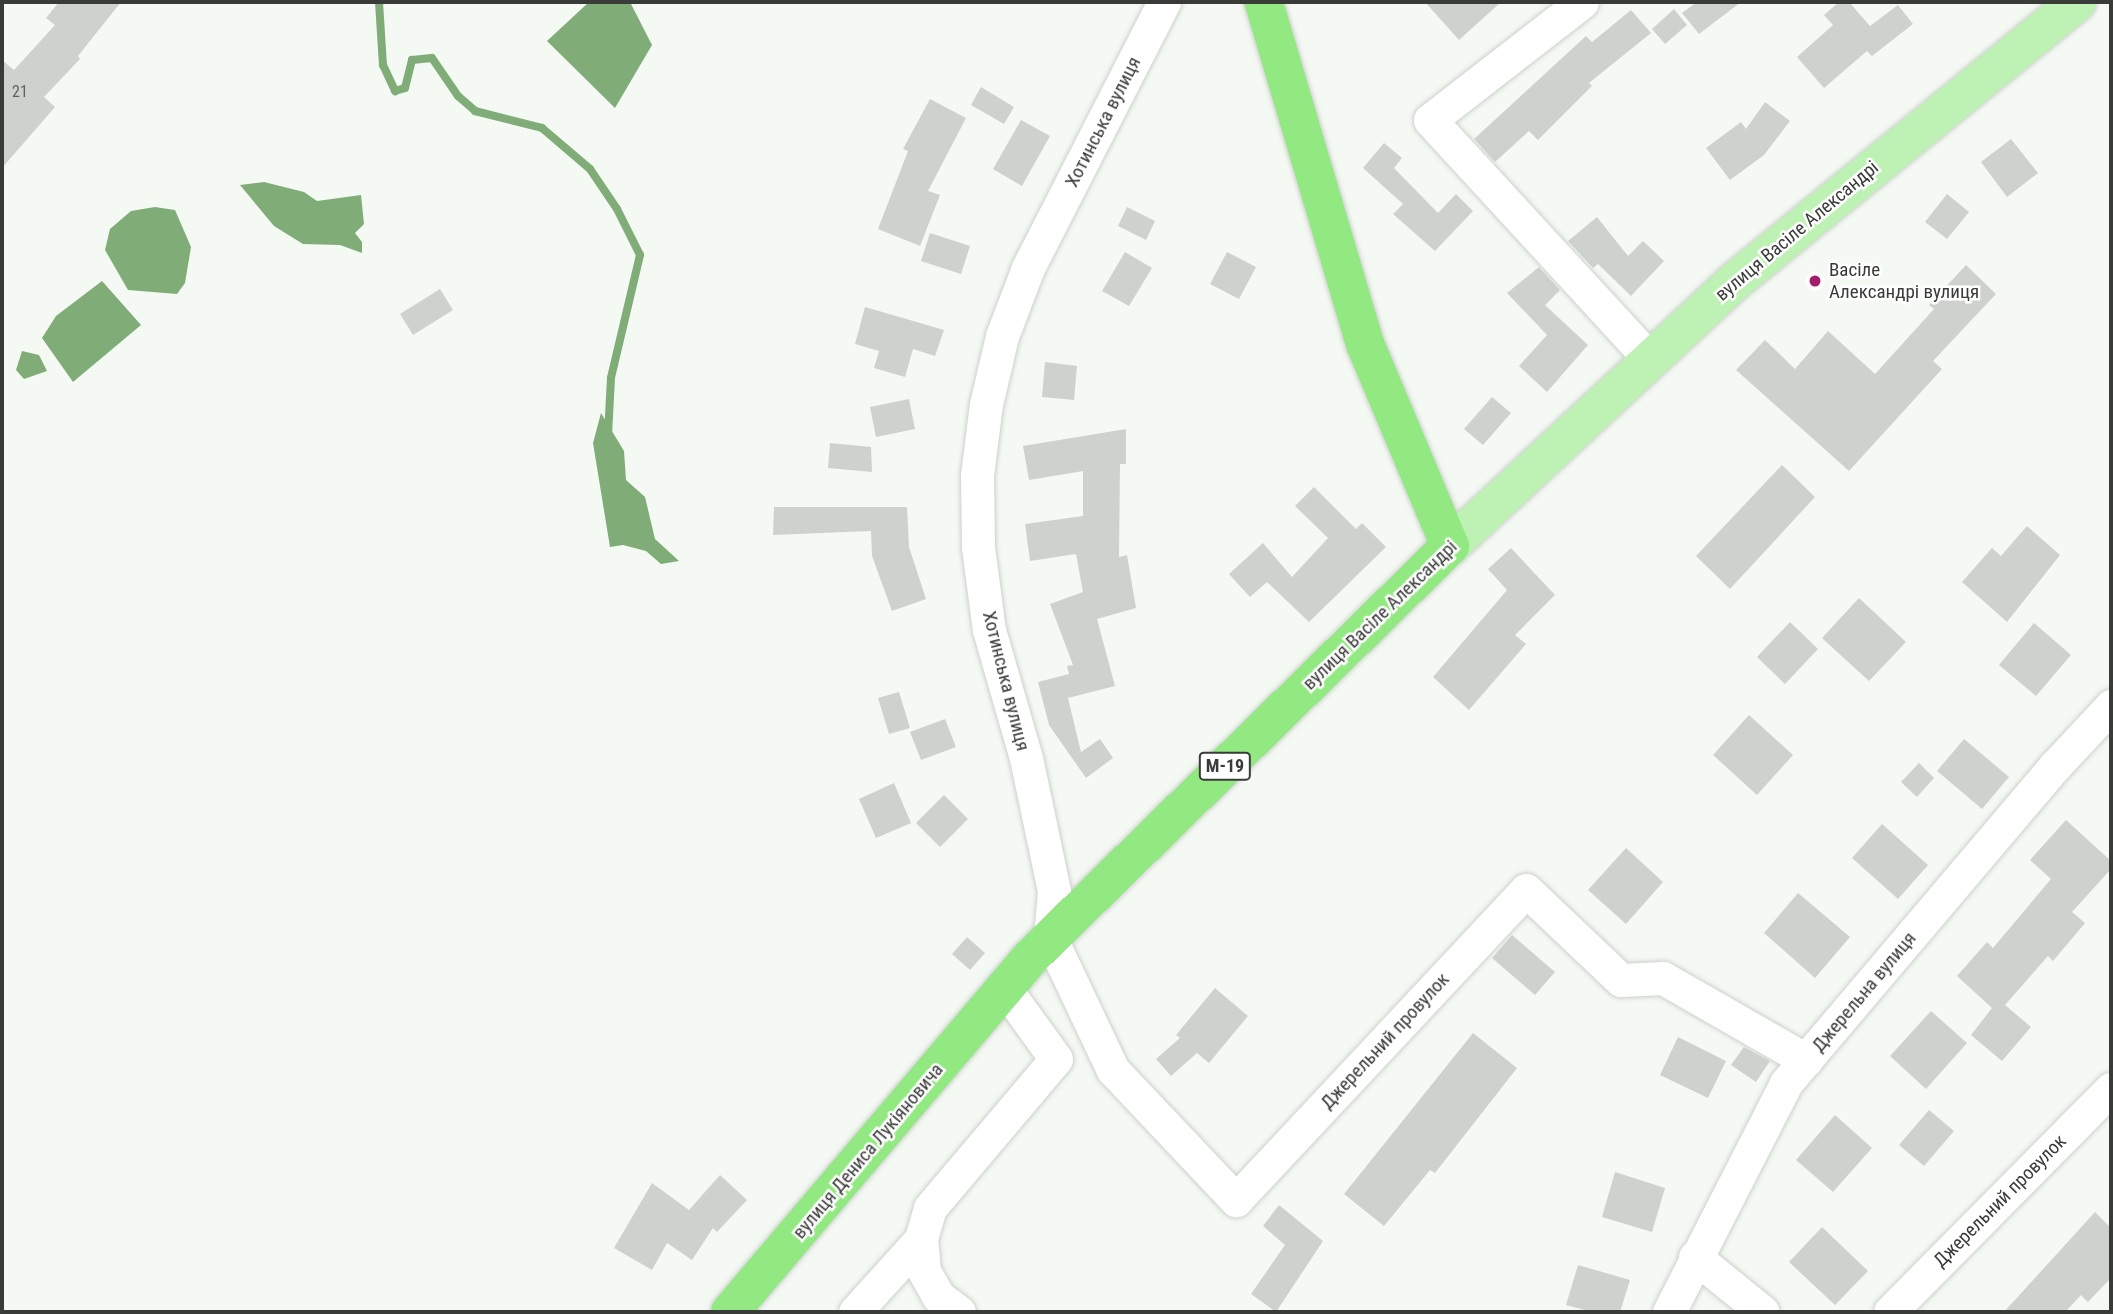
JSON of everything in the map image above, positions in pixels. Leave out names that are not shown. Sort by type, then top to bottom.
[{"type":"highway","points":[[1264,2],[1365,344],[1450,546]]},
{"type":"highway","name":"вулиця Васіле Александрі","points":[[1006,990],[1050,937],[1450,546]]},
{"type":"highway","name":"вулиця Дениса Лукіяновича","points":[[730,1312],[1006,990]]},
{"type":"main road","name":"вулиця Васіле Александрі","points":[[1450,546],[1735,281],[2077,2]]},
{"type":"street","name":"Хотинська вулиця","points":[[1050,937],[1054,891],[1022,746],[989,630],[978,547],[977,475],[995,363],[1023,279],[1164,2]]},
{"type":"street","points":[[1582,2],[1430,120],[1650,359]]},
{"type":"street","name":"Джерельна вулиця","points":[[1669,1312],[1786,1083],[2056,765],[2111,706]]},
{"type":"street","name":"Джерельний провулок","points":[[1050,937],[1112,1070],[1236,1200],[1526,890],[1621,980],[1663,978],[1806,1060]]},
{"type":"street","points":[[959,1312],[939,1296],[924,1271],[921,1239],[930,1208],[1056,1059],[1006,990]]},
{"type":"street","name":"Джерельний провулок","points":[[1889,1312],[2111,1089]]},
{"type":"street","points":[[855,1312],[921,1239]]},
{"type":"street","points":[[1695,1257],[1763,1312]]},
{"type":"shaded area","points":[[589,2],[630,2],[652,45],[615,108],[547,41]]},
{"type":"shaded area","points":[[264,182],[304,192],[317,201],[361,195],[364,224],[355,233],[362,242],[362,253],[340,245],[303,244],[274,226],[240,185]]},
{"type":"shaded area","points":[[155,207],[175,210],[191,247],[185,283],[177,294],[128,290],[105,250],[110,229],[131,211]]},
{"type":"shaded area","points":[[102,281],[141,325],[73,382],[42,338],[56,316]]},
{"type":"shaded area","points":[[22,351],[39,355],[47,371],[24,379],[16,370]]},
{"type":"shaded area","points":[[601,413],[624,451],[626,480],[645,497],[655,539],[679,561],[661,564],[646,551],[623,545],[610,547],[593,443]]},
{"type":"building","points":[[59,2],[121,2],[78,56],[80,59],[44,97],[55,107],[2,168],[2,60],[14,70],[55,25],[46,18]]},
{"type":"building","points":[[1425,2],[1501,2],[1459,40]]},
{"type":"building","points":[[1697,2],[1741,2],[1699,34],[1682,13]]},
{"type":"building","points":[[1839,2],[1849,2],[1870,26],[1898,5],[1913,24],[1872,56],[1867,51],[1824,88],[1797,57],[1833,25],[1824,15]]},
{"type":"building","points":[[1674,9],[1687,25],[1665,44],[1652,29]]},
{"type":"building","points":[[1631,10],[1651,33],[1589,83],[1592,86],[1538,140],[1529,131],[1495,162],[1474,139],[1586,36],[1592,42]]},
{"type":"building","points":[[981,87],[1014,107],[1004,124],[971,105]]},
{"type":"building","points":[[930,99],[966,118],[928,191],[940,195],[920,246],[878,229],[908,151],[903,149]]},
{"type":"building","points":[[1765,102],[1790,121],[1764,155],[1730,180],[1706,148],[1741,122],[1746,129]]},
{"type":"building","points":[[1021,120],[1050,136],[1022,186],[993,169]]},
{"type":"building","points":[[2011,139],[2038,173],[2007,197],[1981,162]]},
{"type":"building","points":[[1384,143],[1402,158],[1394,168],[1438,213],[1456,194],[1473,211],[1435,251],[1393,214],[1403,204],[1363,168]]},
{"type":"building","points":[[1947,194],[1969,212],[1947,239],[1925,222]]},
{"type":"building","points":[[1127,207],[1155,221],[1146,240],[1118,226]]},
{"type":"building","points":[[1597,217],[1628,256],[1643,241],[1664,261],[1631,296],[1598,264],[1593,268],[1568,241]]},
{"type":"building","points":[[930,233],[970,246],[961,274],[921,261]]},
{"type":"building","points":[[1125,252],[1152,268],[1129,306],[1102,291]]},
{"type":"building","points":[[1227,252],[1256,267],[1239,299],[1210,284]]},
{"type":"building","points":[[1966,265],[1996,294],[1933,361],[1942,369],[1849,471],[1736,370],[1765,340],[1795,369],[1828,331],[1875,374],[1934,309],[1929,305]]},
{"type":"building","points":[[1539,267],[1560,290],[1545,305],[1588,345],[1547,392],[1519,366],[1547,335],[1507,293]]},
{"type":"building","points":[[440,289],[453,310],[413,335],[400,314]]},
{"type":"building","points":[[865,307],[944,330],[935,356],[913,349],[905,377],[874,368],[879,351],[855,344]]},
{"type":"building","points":[[1045,362],[1077,366],[1074,400],[1042,397]]},
{"type":"building","points":[[1492,397],[1511,413],[1483,445],[1464,429]]},
{"type":"building","points":[[909,399],[915,429],[876,437],[870,407]]},
{"type":"building","points":[[1126,429],[1126,464],[1120,464],[1119,557],[1127,555],[1136,608],[1097,619],[1115,686],[1068,698],[1081,752],[1100,739],[1113,758],[1086,778],[1049,725],[1038,682],[1069,674],[1067,666],[1073,665],[1050,604],[1083,592],[1076,554],[1030,561],[1025,524],[1083,516],[1083,471],[1029,480],[1023,446]]},
{"type":"building","points":[[830,443],[871,447],[872,472],[828,468]]},
{"type":"building","points":[[1782,465],[1815,497],[1730,589],[1696,556]]},
{"type":"building","points":[[1314,487],[1356,529],[1362,523],[1386,547],[1309,622],[1267,582],[1250,597],[1229,574],[1263,543],[1292,577],[1328,538],[1295,506]]},
{"type":"building","points":[[774,507],[907,507],[909,547],[926,599],[892,611],[872,556],[871,531],[773,535]]},
{"type":"building","points":[[2027,526],[2060,555],[2007,622],[1962,582],[1992,548],[2001,556]]},
{"type":"building","points":[[1511,548],[1555,595],[1515,635],[1526,644],[1469,710],[1433,677],[1507,590],[1488,569]]},
{"type":"building","points":[[1859,598],[1906,642],[1869,681],[1822,638]]},
{"type":"building","points":[[1790,622],[1818,649],[1785,684],[1757,657]]},
{"type":"building","points":[[2034,623],[2071,655],[2036,696],[1999,665]]},
{"type":"building","points":[[899,692],[910,728],[889,734],[878,698]]},
{"type":"building","points":[[1749,715],[1793,755],[1757,795],[1713,755]]},
{"type":"building","points":[[945,719],[956,747],[921,760],[910,732]]},
{"type":"building","points":[[1964,739],[2009,777],[1982,809],[1937,771]]},
{"type":"building","points":[[1919,763],[1934,778],[1917,797],[1901,782]]},
{"type":"building","points":[[894,783],[911,823],[876,838],[859,799]]},
{"type":"building","points":[[944,795],[968,819],[940,847],[916,823]]},
{"type":"building","points":[[2066,820],[2111,861],[2111,869],[2072,912],[2085,923],[2053,961],[2048,956],[2005,1005],[2031,1027],[2002,1061],[1971,1035],[1992,1008],[1957,976],[1987,942],[1993,948],[2051,879],[2030,860]]},
{"type":"building","points":[[1882,824],[1928,865],[1898,899],[1852,858]]},
{"type":"building","points":[[1626,848],[1663,882],[1626,924],[1588,890]]},
{"type":"building","points":[[1798,893],[1850,937],[1815,978],[1764,933]]},
{"type":"building","points":[[1512,935],[1555,972],[1535,995],[1492,958]]},
{"type":"building","points":[[967,937],[985,953],[970,970],[952,954]]},
{"type":"building","points":[[1215,988],[1248,1016],[1209,1063],[1197,1053],[1171,1076],[1156,1059],[1180,1038],[1176,1035]]},
{"type":"building","points":[[1931,1011],[1967,1043],[1926,1089],[1890,1056]]},
{"type":"building","points":[[1473,1033],[1517,1068],[1435,1173],[1430,1170],[1384,1226],[1344,1194]]},
{"type":"building","points":[[1678,1037],[1726,1061],[1708,1098],[1660,1075]]},
{"type":"building","points":[[1744,1047],[1770,1061],[1756,1082],[1731,1065]]},
{"type":"building","points":[[1929,1110],[1954,1131],[1924,1166],[1899,1145]]},
{"type":"building","points":[[1835,1115],[1872,1148],[1833,1192],[1796,1160]]},
{"type":"building","points":[[1615,1172],[1665,1188],[1652,1232],[1602,1217]]},
{"type":"building","points":[[720,1175],[747,1200],[717,1232],[713,1228],[692,1260],[667,1243],[652,1270],[614,1248],[652,1183],[689,1210]]},
{"type":"building","points":[[1279,1205],[1323,1241],[1276,1312],[1251,1294],[1285,1245],[1263,1226]]},
{"type":"building","points":[[2095,1212],[2111,1228],[2111,1278],[2088,1302],[2081,1295],[2065,1312],[2004,1312]]},
{"type":"building","points":[[1822,1227],[1868,1271],[1835,1305],[1789,1262]]},
{"type":"building","points":[[1578,1265],[1630,1280],[1620,1312],[1592,1312],[1566,1305]]},
{"type":"waterway","points":[[379,2],[383,65],[395,91],[405,88],[412,60],[432,58],[458,96],[475,111],[542,128],[590,169],[617,209],[640,255],[611,378],[608,436]]},
{"type":"place","name":"Васіле Александрі вулиця","points":[[1815,281]]}]
